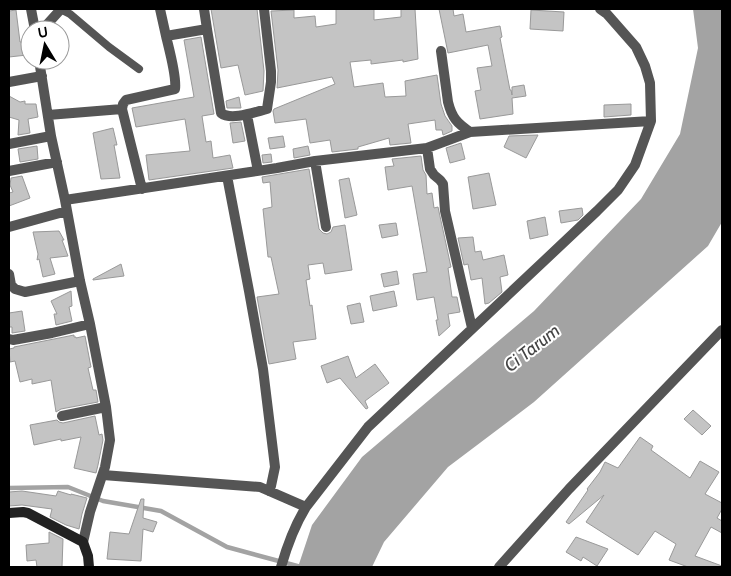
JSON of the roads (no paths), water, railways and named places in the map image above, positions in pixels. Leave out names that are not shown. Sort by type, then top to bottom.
[{"type":"street","points":[[51,20],[61,9]]},
{"type":"street","points":[[142,189],[122,110],[126,100],[174,89],[176,85],[160,9]]},
{"type":"street","points":[[204,9],[220,111],[225,116],[247,115],[267,108],[271,71],[264,9]]},
{"type":"street","points":[[281,567],[300,517],[306,507],[368,427],[597,211],[618,190],[635,165],[650,121],[650,83],[645,66],[636,47],[607,14],[600,9]]},
{"type":"street","points":[[166,36],[207,29]]},
{"type":"street","points":[[441,51],[450,111],[457,124],[470,132]]},
{"type":"street","points":[[41,70],[51,136],[90,324],[106,407],[110,440],[103,475],[90,512],[83,542],[90,567]]},
{"type":"street","points":[[9,82],[42,76]]},
{"type":"street","points":[[48,115],[122,110]]},
{"type":"street","points":[[247,115],[258,171]]},
{"type":"street","points":[[9,227],[66,206],[142,189],[315,161],[427,148],[470,132],[650,121]]},
{"type":"street","points":[[9,144],[51,136]]},
{"type":"street","points":[[427,148],[430,169],[443,184],[445,211],[472,328]]},
{"type":"street","points":[[315,161],[326,227]]},
{"type":"street","points":[[9,171],[57,162]]},
{"type":"street","points":[[227,176],[264,378],[275,467],[269,491]]},
{"type":"street","points":[[9,274],[11,285],[15,289],[25,292],[80,281]]},
{"type":"street","points":[[9,339],[13,340],[52,333],[90,324]]},
{"type":"street","points":[[499,567],[569,490],[722,330]]},
{"type":"street","points":[[62,416],[106,407]]},
{"type":"street","points":[[103,475],[260,487],[306,507]]},
{"type":"street","points":[[9,513],[28,513],[83,542]]},
{"type":"lane","points":[[61,9],[70,14],[109,48],[139,69]]},
{"type":"water","name":"Ci Tarum","points":[[693,9],[722,9],[722,222],[708,246],[534,402],[448,467],[384,542],[372,567],[298,567],[312,525],[362,457],[534,311],[641,199],[680,134],[698,48]]},
{"type":"waterway","points":[[9,488],[68,487],[103,501],[161,511],[227,547],[301,567]]}]
